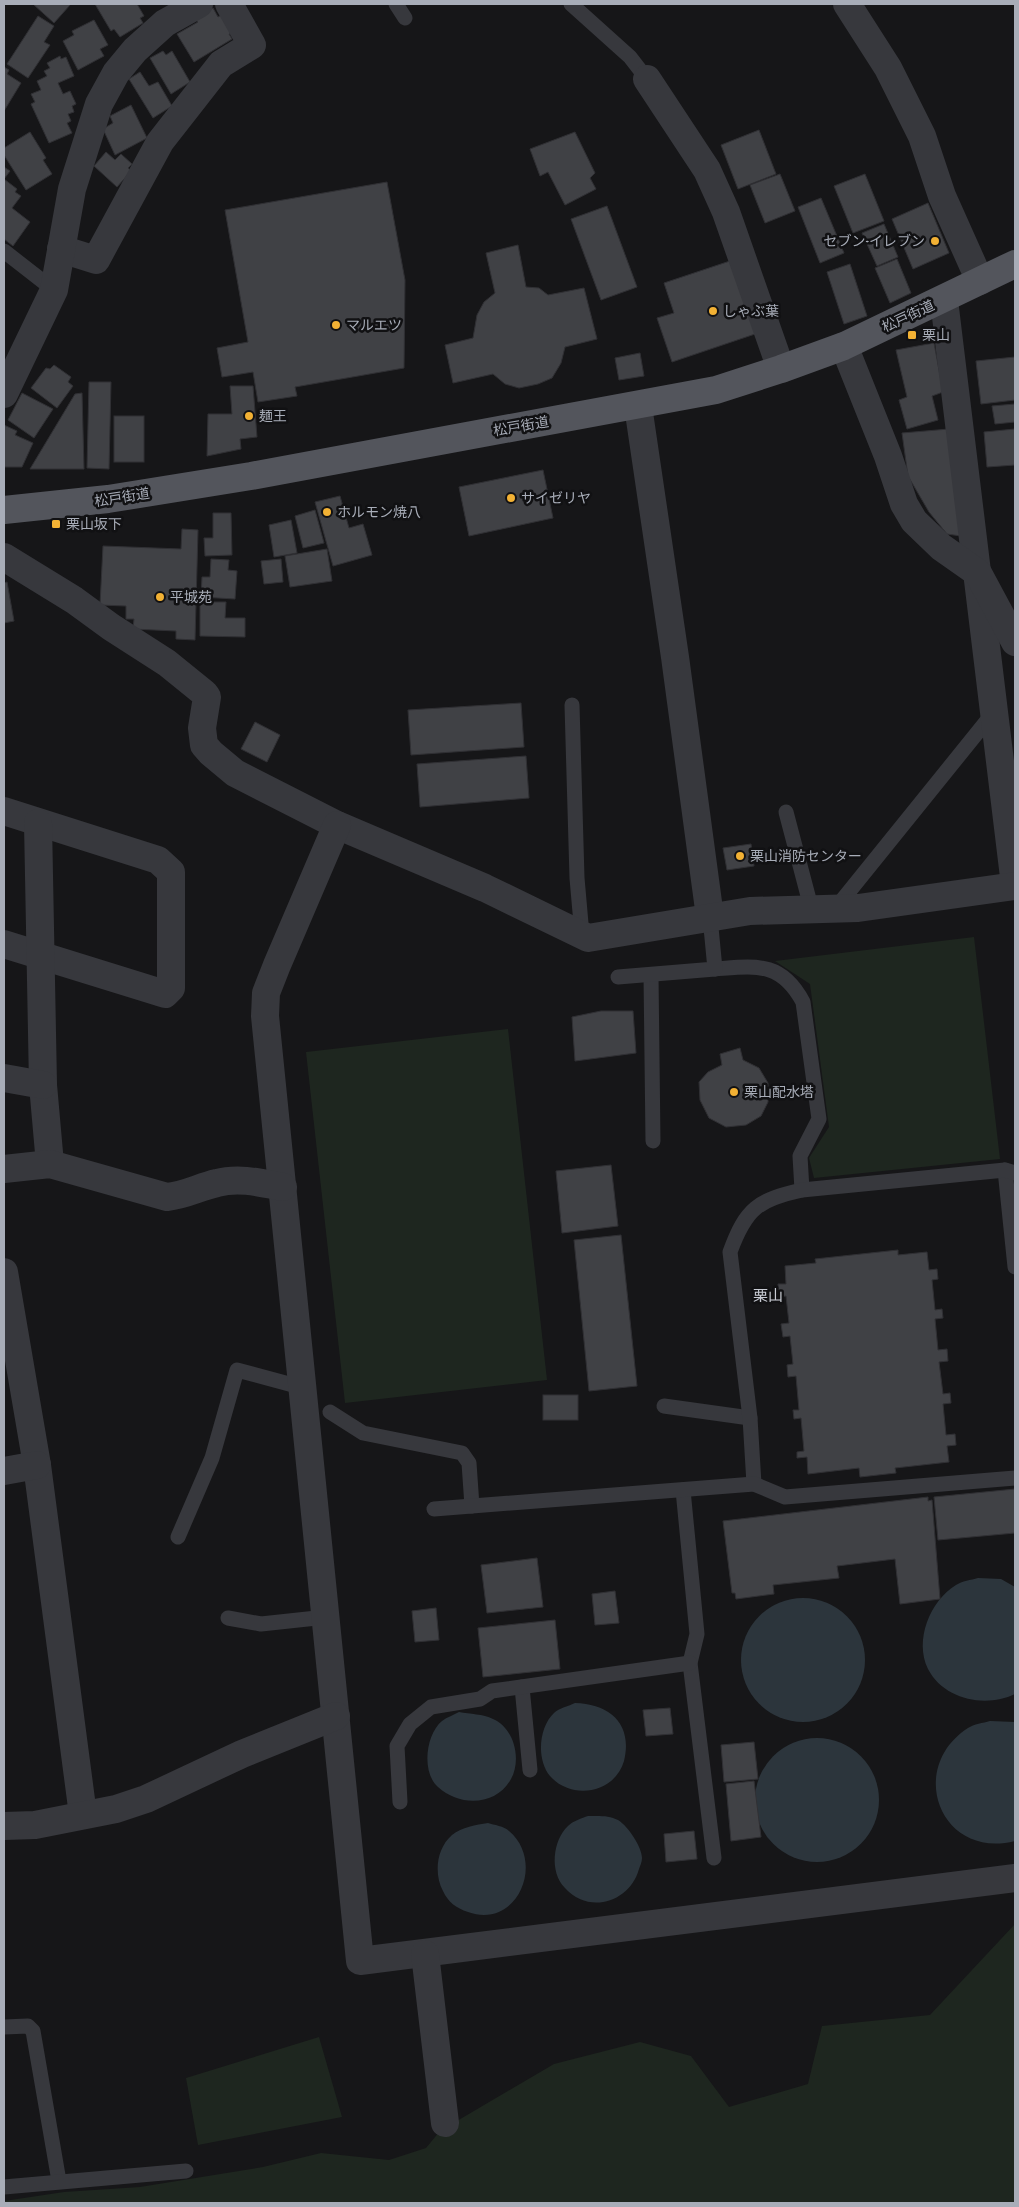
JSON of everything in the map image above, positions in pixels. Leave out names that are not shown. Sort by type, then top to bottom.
[{"type":"main road","name":"松戸街道","points":[[4,510],[108,499],[251,476],[638,406],[716,390],[782,369],[844,346],[944,300],[1015,264]]},
{"type":"street","points":[[4,394],[54,290],[72,189],[85,142],[99,104],[116,73],[135,50],[165,23],[199,4]]},
{"type":"street","points":[[61,249],[96,260],[160,142],[221,64],[252,44],[229,4]]},
{"type":"street","points":[[847,4],[888,68],[922,136],[942,196],[980,281]]},
{"type":"street","points":[[647,79],[707,170],[726,212],[782,369]]},
{"type":"street","points":[[4,557],[68,596],[111,627],[167,663],[204,693],[206,697],[202,728],[204,745],[235,773],[336,825],[484,888],[588,938],[750,911],[858,908],[1015,886],[944,300]]},
{"type":"street","points":[[844,346],[888,456],[904,504],[914,521],[941,546],[978,573],[1012,626]]},
{"type":"street","points":[[638,406],[677,667],[710,917]]},
{"type":"street","points":[[4,811],[158,860],[171,872],[171,988],[165,994],[4,944]]},
{"type":"street","points":[[38,823],[43,1085],[50,1164]]},
{"type":"street","points":[[336,825],[266,993],[265,1016],[284,1188],[360,1961],[1015,1878]]},
{"type":"street","points":[[4,1078],[43,1085]]},
{"type":"street","points":[[4,1169],[50,1164],[167,1197],[183,1196],[217,1182],[250,1180],[284,1188]]},
{"type":"street","points":[[4,1272],[36,1465],[83,1815]]},
{"type":"street","points":[[4,1471],[36,1465]]},
{"type":"street","points":[[4,1826],[35,1825],[116,1809],[146,1800],[242,1754],[336,1716]]},
{"type":"street","points":[[425,1954],[444,2122]]},
{"type":"lane","points":[[396,4],[405,18]]},
{"type":"lane","points":[[571,4],[630,57],[647,79]]},
{"type":"lane","points":[[4,252],[54,290]]},
{"type":"lane","points":[[572,705],[577,878],[582,935]]},
{"type":"lane","points":[[786,812],[824,910],[995,711]]},
{"type":"lane","points":[[710,917],[715,969]]},
{"type":"lane","points":[[618,977],[715,969],[769,968],[796,989],[804,1002],[819,1118],[800,1156],[802,1190]]},
{"type":"lane","points":[[650,975],[653,1141]]},
{"type":"lane","points":[[754,1484],[750,1418],[730,1252],[737,1231],[749,1214],[770,1198],[802,1190],[1010,1172],[1015,1266]]},
{"type":"lane","points":[[178,1536],[212,1458],[237,1370],[304,1388]]},
{"type":"lane","points":[[664,1406],[750,1418]]},
{"type":"lane","points":[[330,1412],[363,1433],[462,1453],[469,1463],[472,1506]]},
{"type":"lane","points":[[434,1509],[754,1484],[785,1497],[1015,1478]]},
{"type":"lane","points":[[683,1490],[697,1634],[690,1663],[714,1858]]},
{"type":"lane","points":[[228,1618],[261,1624],[326,1617]]},
{"type":"lane","points":[[400,1802],[397,1746],[410,1724],[432,1707],[480,1699],[492,1691],[690,1663]]},
{"type":"lane","points":[[522,1687],[530,1770]]},
{"type":"lane","points":[[4,2027],[28,2026],[33,2031],[58,2181]]},
{"type":"lane","points":[[4,2187],[186,2171]]},
{"type":"shaded area","points":[[974,937],[1000,1159],[814,1178],[809,1158],[829,1127],[810,984],[775,961]]},
{"type":"shaded area","points":[[508,1029],[547,1380],[345,1403],[306,1052]]},
{"type":"shaded area","points":[[978,1578],[1001,1579],[1015,1587],[1015,1694],[1004,1698],[979,1700],[955,1694],[935,1680],[924,1658],[924,1634],[932,1611],[947,1592],[956,1585]]},
{"type":"shaded area","points":[[803,1598],[827,1603],[847,1616],[860,1636],[865,1660],[860,1684],[847,1704],[827,1717],[803,1722],[779,1717],[759,1704],[746,1684],[741,1660],[746,1636],[759,1616],[779,1603]]},
{"type":"shaded area","points":[[575,1703],[599,1707],[608,1712],[616,1718],[625,1736],[624,1761],[619,1772],[612,1780],[592,1790],[570,1789],[559,1784],[550,1776],[546,1769],[541,1752],[542,1735],[549,1719],[556,1711]]},
{"type":"shaded area","points":[[459,1712],[489,1717],[500,1723],[506,1729],[514,1745],[516,1762],[511,1779],[504,1788],[487,1799],[467,1800],[447,1794],[438,1787],[429,1772],[428,1753],[432,1735],[442,1721]]},
{"type":"shaded area","points":[[990,1721],[1015,1722],[1015,1841],[989,1843],[967,1837],[951,1824],[940,1807],[936,1786],[939,1765],[949,1745],[968,1728]]},
{"type":"shaded area","points":[[817,1738],[841,1743],[861,1756],[874,1776],[879,1800],[874,1824],[861,1844],[841,1857],[817,1862],[793,1857],[773,1844],[760,1824],[755,1800],[760,1776],[773,1756],[793,1743]]},
{"type":"shaded area","points":[[588,1816],[615,1818],[618,1820],[634,1837],[640,1848],[642,1858],[634,1880],[627,1890],[618,1897],[597,1903],[585,1901],[565,1888],[560,1881],[555,1865],[556,1848],[563,1832],[572,1823]]},
{"type":"shaded area","points":[[488,1823],[507,1829],[520,1844],[525,1859],[525,1875],[521,1890],[512,1902],[500,1911],[485,1915],[468,1912],[450,1901],[440,1884],[438,1862],[443,1847],[452,1835],[465,1828]]},
{"type":"shaded area","points":[[1015,1924],[1015,2203],[4,2203],[4,2201],[64,2192],[140,2187],[263,2167],[321,2153],[389,2160],[426,2148],[440,2131],[554,2064],[640,2042],[691,2056],[729,2107],[808,2084],[822,2026],[930,2015]]},
{"type":"shaded area","points":[[319,2037],[342,2117],[198,2145],[186,2078]]},
{"type":"building","points":[[33,4],[68,4],[70,5],[54,23]]},
{"type":"building","points":[[95,4],[137,4],[144,16],[140,18],[143,23],[120,37],[114,29],[111,31]]},
{"type":"building","points":[[213,8],[218,17],[223,14],[233,32],[229,34],[232,39],[194,62],[177,34],[198,22],[195,19]]},
{"type":"building","points":[[38,16],[54,26],[44,42],[50,45],[28,78],[7,64]]},
{"type":"building","points":[[94,20],[108,45],[100,49],[104,56],[78,70],[63,41],[74,35],[72,31]]},
{"type":"building","points":[[163,51],[166,55],[172,51],[190,82],[171,94],[150,58]]},
{"type":"building","points":[[60,56],[61,59],[66,57],[74,76],[58,83],[63,94],[70,91],[76,104],[72,106],[74,112],[68,114],[71,121],[67,123],[72,133],[49,143],[31,104],[35,102],[31,94],[41,90],[37,81],[47,76],[44,71],[50,68],[47,63]]},
{"type":"building","points":[[4,67],[9,70],[7,74],[21,83],[4,111]]},
{"type":"building","points":[[140,72],[149,86],[158,82],[172,106],[153,118],[129,79]]},
{"type":"building","points":[[131,105],[147,138],[115,155],[103,129],[113,123],[110,116]]},
{"type":"building","points":[[759,130],[776,174],[738,189],[721,145]]},
{"type":"building","points":[[30,132],[46,158],[43,160],[52,174],[26,190],[4,155],[4,148]]},
{"type":"building","points":[[575,132],[595,173],[590,178],[596,189],[565,205],[548,172],[540,176],[530,149]]},
{"type":"building","points":[[106,152],[115,160],[121,154],[132,164],[128,168],[131,171],[117,187],[94,166]]},
{"type":"building","points":[[4,167],[10,171],[4,179]]},
{"type":"building","points":[[780,174],[795,211],[765,223],[750,185]]},
{"type":"building","points":[[865,174],[884,221],[853,233],[834,186]]},
{"type":"building","points":[[4,179],[17,189],[15,192],[21,196],[12,208],[30,222],[13,246],[4,239]]},
{"type":"building","points":[[387,182],[405,280],[404,368],[295,387],[297,396],[258,402],[253,372],[222,377],[217,348],[248,342],[225,210]]},
{"type":"building","points":[[821,198],[844,253],[820,263],[798,207]]},
{"type":"building","points":[[928,203],[949,253],[913,269],[892,219]]},
{"type":"building","points":[[607,206],[637,287],[601,300],[571,219]]},
{"type":"building","points":[[884,224],[898,257],[877,266],[862,233]]},
{"type":"building","points":[[518,245],[526,287],[539,288],[548,295],[584,288],[597,339],[565,347],[561,363],[552,378],[538,384],[519,388],[505,384],[493,374],[453,383],[445,345],[473,338],[477,315],[484,302],[495,293],[486,253]]},
{"type":"building","points":[[897,259],[911,293],[890,303],[875,268]]},
{"type":"building","points":[[733,260],[758,333],[672,362],[657,318],[674,313],[664,283]]},
{"type":"building","points":[[850,264],[867,316],[844,324],[827,272]]},
{"type":"building","points":[[934,343],[943,392],[932,396],[938,420],[907,429],[899,400],[907,397],[896,350]]},
{"type":"building","points":[[640,353],[644,376],[619,380],[615,358]]},
{"type":"building","points":[[1015,357],[1015,400],[981,404],[976,361]]},
{"type":"building","points":[[54,365],[71,377],[68,382],[73,386],[57,408],[31,388],[46,368],[50,369]]},
{"type":"building","points":[[89,382],[111,382],[109,469],[87,468]]},
{"type":"building","points":[[230,386],[253,386],[257,437],[240,439],[241,449],[207,456],[208,414],[232,414]]},
{"type":"building","points":[[22,393],[53,409],[34,438],[8,420]]},
{"type":"building","points":[[82,393],[84,469],[30,469],[75,394]]},
{"type":"building","points":[[1015,404],[1015,422],[995,424],[992,406]]},
{"type":"building","points":[[114,416],[144,416],[144,462],[114,462]]},
{"type":"building","points":[[4,425],[17,431],[15,435],[33,443],[22,467],[4,467]]},
{"type":"building","points":[[949,429],[961,536],[947,534],[929,512],[908,476],[902,433]]},
{"type":"building","points":[[1015,429],[1015,465],[987,467],[984,432]]},
{"type":"building","points":[[543,470],[553,518],[469,536],[459,487]]},
{"type":"building","points":[[340,496],[349,528],[363,524],[372,555],[333,566],[315,502]]},
{"type":"building","points":[[315,510],[324,543],[303,548],[295,516]]},
{"type":"building","points":[[213,513],[231,513],[232,555],[205,556],[204,538],[213,538]]},
{"type":"building","points":[[291,520],[297,553],[274,557],[269,525]]},
{"type":"building","points":[[182,529],[198,530],[195,640],[176,639],[176,631],[133,629],[134,619],[126,619],[126,606],[100,605],[103,546],[181,549]]},
{"type":"building","points":[[327,549],[332,581],[290,587],[285,556]]},
{"type":"building","points":[[211,559],[229,560],[228,570],[237,571],[235,599],[201,597],[202,577],[210,577]]},
{"type":"building","points":[[281,559],[283,582],[264,584],[261,561]]},
{"type":"building","points":[[7,582],[14,621],[4,623],[4,583]]},
{"type":"building","points":[[200,602],[226,602],[225,618],[245,618],[245,637],[200,636]]},
{"type":"building","points":[[521,703],[524,747],[411,755],[408,710]]},
{"type":"building","points":[[255,722],[280,735],[267,762],[241,749]]},
{"type":"building","points":[[526,756],[529,798],[420,807],[417,764]]},
{"type":"building","points":[[751,844],[754,866],[727,870],[723,848]]},
{"type":"building","points":[[601,1011],[633,1011],[636,1053],[575,1061],[572,1017]]},
{"type":"building","name":"栗山配水塔","points":[[740,1048],[743,1060],[759,1068],[768,1083],[768,1102],[761,1116],[746,1125],[726,1127],[709,1118],[700,1100],[699,1082],[708,1072],[722,1065],[720,1054]]},
{"type":"building","points":[[611,1165],[618,1226],[562,1233],[556,1171]]},
{"type":"building","points":[[621,1235],[637,1386],[589,1391],[574,1240]]},
{"type":"building","points":[[898,1250],[898,1255],[927,1252],[929,1270],[937,1269],[938,1279],[932,1280],[935,1310],[942,1309],[943,1318],[935,1319],[938,1350],[947,1349],[948,1361],[939,1362],[943,1394],[950,1393],[951,1403],[943,1404],[946,1435],[955,1434],[956,1445],[947,1446],[949,1462],[895,1468],[896,1473],[860,1477],[859,1468],[808,1474],[807,1457],[797,1458],[797,1452],[804,1451],[801,1418],[794,1419],[793,1410],[799,1410],[796,1376],[788,1377],[787,1365],[793,1364],[790,1336],[783,1337],[781,1324],[789,1323],[786,1296],[779,1297],[778,1284],[786,1284],[785,1266],[816,1263],[815,1259]]},
{"type":"building","points":[[543,1395],[578,1395],[578,1420],[543,1420]]},
{"type":"building","points":[[1015,1489],[1015,1533],[938,1540],[934,1497]]},
{"type":"building","points":[[928,1497],[928,1501],[932,1500],[940,1599],[900,1604],[895,1559],[837,1566],[839,1578],[773,1585],[774,1594],[736,1599],[735,1593],[732,1593],[723,1521]]},
{"type":"building","points":[[537,1558],[543,1607],[487,1613],[481,1565]]},
{"type":"building","points":[[615,1591],[619,1623],[595,1625],[592,1594]]},
{"type":"building","points":[[436,1608],[439,1640],[415,1642],[412,1611]]},
{"type":"building","points":[[555,1620],[560,1669],[483,1677],[478,1628]]},
{"type":"building","points":[[670,1708],[673,1734],[646,1736],[643,1710]]},
{"type":"building","points":[[754,1742],[758,1779],[724,1782],[721,1745]]},
{"type":"building","points":[[754,1781],[761,1837],[731,1841],[726,1784]]},
{"type":"building","points":[[694,1831],[697,1859],[666,1862],[664,1834]]},
{"type":"place","name":"セブン-イレブン","points":[[935,241]]},
{"type":"place","name":"しゃぶ葉","points":[[713,311]]},
{"type":"place","name":"マルエツ","points":[[336,325]]},
{"type":"place","name":"栗山","points":[[912,335]]},
{"type":"place","name":"麺王","points":[[249,416]]},
{"type":"place","name":"サイゼリヤ","points":[[511,498]]},
{"type":"place","name":"ホルモン焼八","points":[[327,512]]},
{"type":"place","name":"栗山坂下","points":[[56,524]]},
{"type":"place","name":"平城苑","points":[[160,597]]},
{"type":"place","name":"栗山消防センター","points":[[740,856]]},
{"type":"place","name":"栗山配水塔","points":[[734,1092]]},
{"type":"district","name":"栗山","points":[[768,1296]]}]
